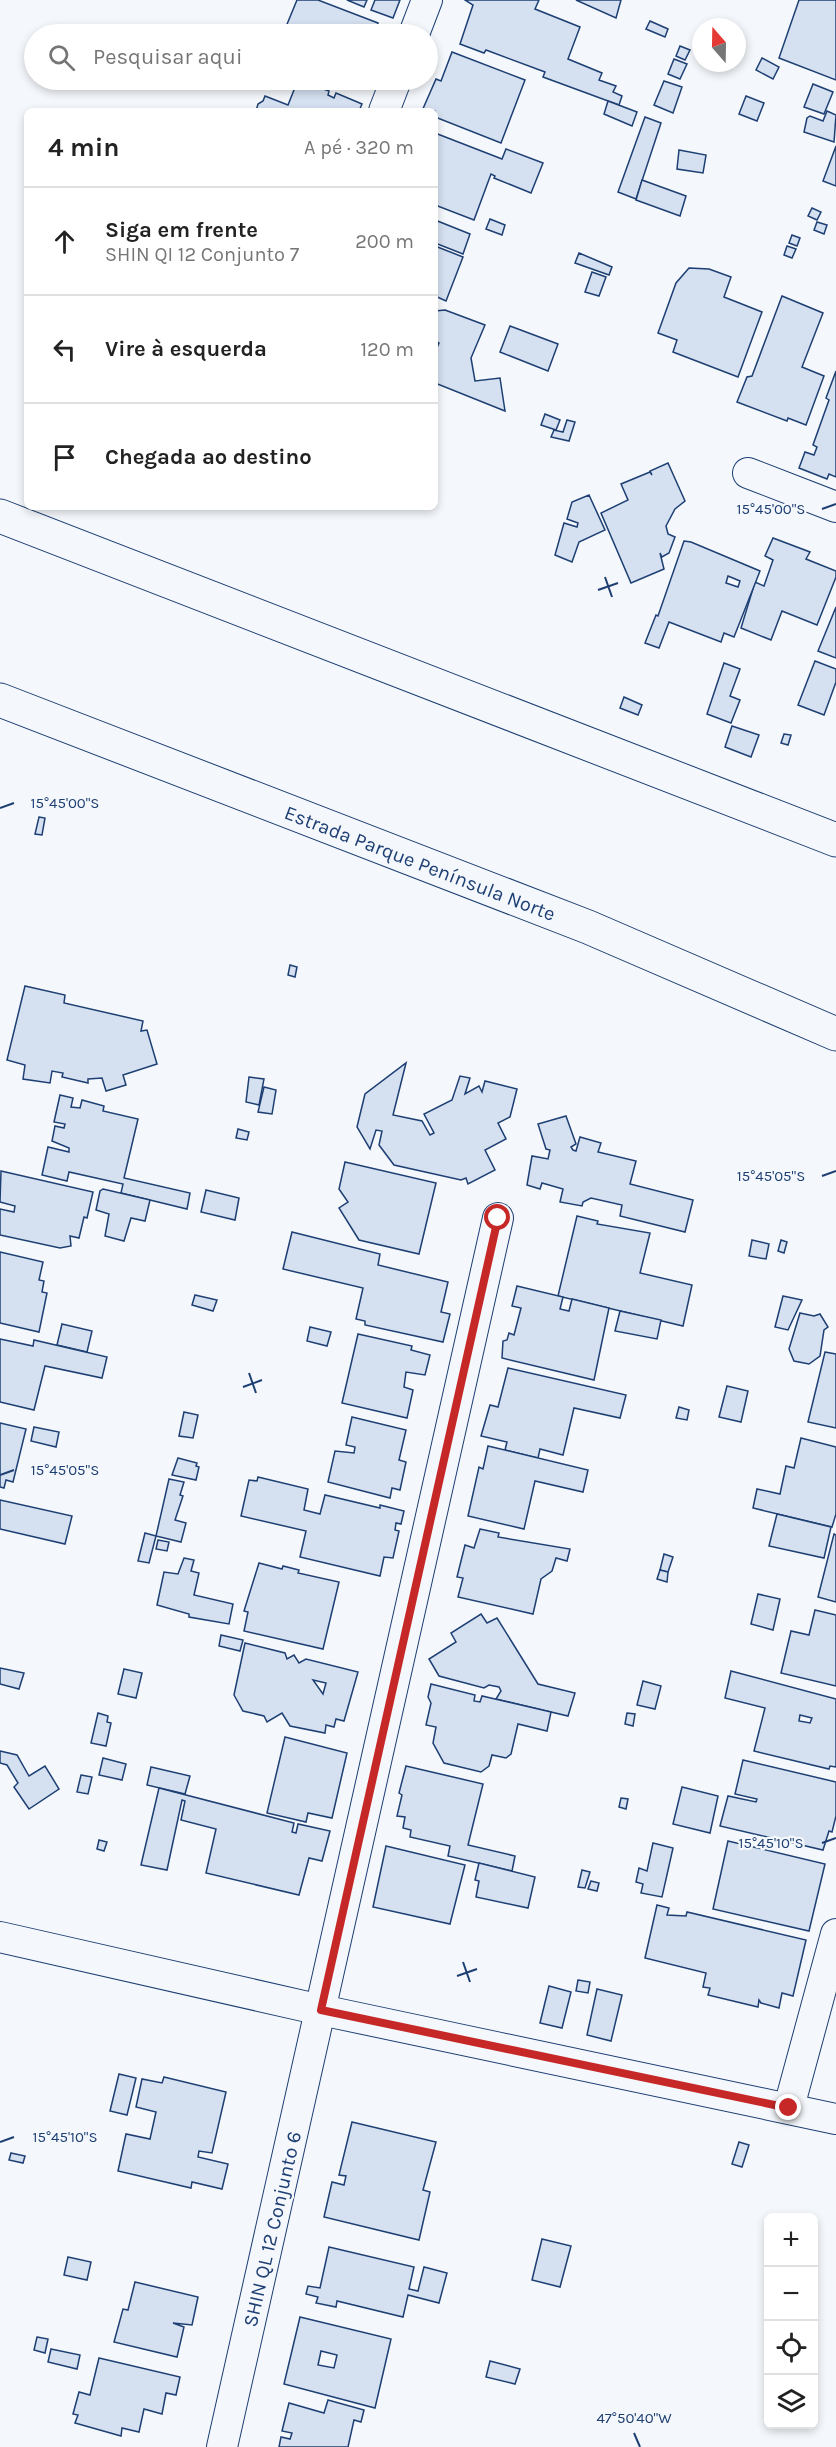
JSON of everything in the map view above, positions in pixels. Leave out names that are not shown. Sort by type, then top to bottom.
[{"type":"main road","points":[[0,516],[836,840]]},
{"type":"main road","name":"Estrada Parque Península Norte","points":[[0,700],[588,927],[836,1034]]},
{"type":"street","points":[[418,24],[427,0]]},
{"type":"street","points":[[385,108],[392,90]]},
{"type":"street","points":[[748,474],[836,507]]},
{"type":"street","name":"SHIN QL 12 Conjunto 6","points":[[222,2447],[498,1218]]},
{"type":"street","points":[[789,2108],[836,1934]]},
{"type":"street","points":[[0,1937],[321,2010],[836,2119]]},
{"type":"building","points":[[297,0],[318,0],[378,23],[378,24],[287,24]]},
{"type":"building","points":[[347,0],[367,0],[364,7]]},
{"type":"building","points":[[375,0],[400,0],[393,18],[371,10]]},
{"type":"building","points":[[465,0],[539,0],[535,9],[580,27],[568,59],[602,73],[599,80],[616,86],[613,92],[622,96],[619,105],[543,77],[545,72],[486,50],[484,53],[460,44],[473,5]]},
{"type":"building","points":[[576,0],[621,0],[616,18]]},
{"type":"building","points":[[799,0],[836,0],[836,80],[779,58]]},
{"type":"building","points":[[650,21],[668,29],[665,37],[646,29]]},
{"type":"building","points":[[680,46],[690,50],[685,60],[676,56]]},
{"type":"building","points":[[452,52],[525,80],[501,143],[438,118],[438,108],[423,108],[431,90],[438,90],[438,80],[441,81]]},
{"type":"building","points":[[762,58],[779,67],[773,79],[756,70]]},
{"type":"building","points":[[674,59],[687,64],[680,79],[668,74]]},
{"type":"building","points":[[664,81],[682,87],[673,113],[654,105]]},
{"type":"building","points":[[813,84],[833,92],[824,114],[804,107]]},
{"type":"building","points":[[294,90],[326,90],[329,91],[328,95],[334,98],[336,93],[362,104],[360,108],[257,108],[265,96],[288,105]]},
{"type":"building","points":[[746,96],[764,103],[757,121],[739,114]]},
{"type":"building","points":[[608,101],[637,112],[632,126],[604,114]]},
{"type":"building","points":[[827,111],[836,115],[834,142],[804,132],[807,118],[810,116],[823,121]]},
{"type":"building","points":[[645,117],[661,123],[636,199],[618,192]]},
{"type":"building","points":[[438,134],[502,159],[506,149],[543,163],[531,193],[494,178],[495,176],[491,174],[474,220],[438,206]]},
{"type":"building","points":[[836,146],[836,186],[823,181]]},
{"type":"building","points":[[679,150],[706,155],[703,173],[677,169]]},
{"type":"building","points":[[642,180],[686,196],[680,216],[636,200]]},
{"type":"building","points":[[812,208],[821,212],[817,220],[808,216]]},
{"type":"building","points":[[490,219],[505,225],[502,235],[486,229]]},
{"type":"building","points":[[438,221],[470,234],[463,254],[438,244]]},
{"type":"building","points":[[817,222],[827,225],[824,234],[814,230]]},
{"type":"building","points":[[792,235],[800,238],[797,246],[789,243]]},
{"type":"building","points":[[787,246],[796,249],[792,258],[784,255]]},
{"type":"building","points":[[438,247],[463,257],[446,301],[438,297]]},
{"type":"building","points":[[579,253],[612,267],[609,275],[575,263]]},
{"type":"building","points":[[689,268],[709,269],[731,277],[724,297],[762,312],[738,377],[673,352],[677,340],[658,333],[676,283]]},
{"type":"building","points":[[592,272],[606,277],[599,296],[585,292]]},
{"type":"building","points":[[782,296],[823,313],[802,367],[824,376],[806,425],[788,418],[787,421],[737,402],[747,377],[752,376]]},
{"type":"building","points":[[445,310],[485,325],[471,358],[475,381],[500,378],[505,411],[438,384],[438,311]]},
{"type":"building","points":[[510,326],[558,344],[548,371],[500,352]]},
{"type":"building","points":[[836,371],[836,477],[829,474],[827,479],[799,468],[805,452],[814,455],[817,447],[813,445],[829,400],[826,398]]},
{"type":"building","points":[[545,414],[560,420],[556,430],[541,425]]},
{"type":"building","points":[[567,420],[575,422],[569,441],[551,437],[554,430],[563,432]]},
{"type":"building","points":[[668,463],[685,501],[675,509],[666,526],[668,534],[675,537],[669,553],[662,557],[660,553],[664,569],[631,583],[601,513],[628,500],[621,484],[650,472],[652,475],[650,471]]},
{"type":"building","points":[[589,495],[605,530],[579,542],[572,562],[555,555],[564,523],[577,527],[578,523],[567,519],[572,502]]},
{"type":"building","points":[[773,538],[810,552],[806,559],[836,571],[836,577],[817,625],[782,611],[771,640],[741,628],[755,582],[764,586],[773,560],[765,556]]},
{"type":"building","points":[[684,541],[760,571],[734,637],[724,633],[721,642],[669,622],[659,648],[645,643],[656,615],[658,616]],"holes":[[[728,576],[740,581],[738,587],[726,583]]]},
{"type":"building","points":[[836,607],[836,658],[818,651]]},
{"type":"building","points":[[815,661],[836,669],[836,682],[824,715],[798,705]]},
{"type":"building","points":[[724,663],[740,669],[730,696],[740,700],[731,723],[707,714]]},
{"type":"building","points":[[624,697],[642,705],[638,715],[620,708]]},
{"type":"building","points":[[732,726],[759,735],[751,757],[725,747]]},
{"type":"building","points":[[784,734],[791,735],[788,745],[781,743]]},
{"type":"building","points":[[39,817],[45,818],[42,835],[35,834]]},
{"type":"building","points":[[290,965],[297,967],[295,977],[288,975]]},
{"type":"building","points":[[25,986],[65,995],[64,1003],[143,1021],[141,1031],[147,1030],[157,1064],[123,1075],[126,1085],[106,1091],[102,1078],[88,1079],[88,1083],[62,1077],[63,1073],[52,1071],[50,1083],[23,1079],[25,1065],[7,1060]]},
{"type":"building","points":[[406,1063],[393,1115],[422,1121],[430,1135],[434,1133],[424,1114],[452,1100],[460,1076],[470,1078],[465,1094],[479,1086],[482,1092],[485,1081],[517,1089],[510,1117],[498,1123],[506,1139],[485,1150],[495,1170],[468,1184],[466,1178],[461,1180],[394,1165],[379,1145],[382,1131],[376,1130],[370,1149],[357,1127],[365,1094]]},
{"type":"building","points":[[249,1077],[264,1079],[259,1105],[246,1102]]},
{"type":"building","points":[[264,1087],[276,1090],[272,1114],[258,1112]]},
{"type":"building","points":[[60,1095],[73,1098],[71,1107],[80,1108],[82,1100],[104,1106],[103,1111],[138,1119],[124,1178],[190,1193],[187,1209],[121,1193],[123,1184],[69,1172],[67,1181],[42,1175],[48,1147],[69,1152],[69,1148],[52,1141],[55,1126],[64,1128],[65,1124],[54,1122]]},
{"type":"building","points":[[566,1116],[576,1144],[571,1147],[573,1150],[576,1151],[580,1137],[601,1143],[598,1152],[636,1161],[630,1184],[693,1200],[685,1232],[620,1216],[622,1205],[591,1198],[583,1202],[582,1206],[560,1202],[563,1189],[542,1183],[540,1189],[527,1185],[532,1156],[548,1159],[550,1150],[546,1149],[538,1124]]},
{"type":"building","points":[[238,1129],[249,1132],[247,1140],[236,1138]]},
{"type":"building","points":[[345,1162],[436,1183],[419,1254],[359,1240],[339,1208],[348,1202],[339,1189]]},
{"type":"building","points":[[1,1171],[93,1192],[87,1218],[84,1217],[79,1238],[70,1236],[71,1246],[60,1248],[0,1235],[0,1209],[14,1212],[15,1206],[0,1202]]},
{"type":"building","points":[[103,1189],[150,1200],[145,1221],[131,1218],[124,1241],[105,1236],[109,1214],[96,1210],[100,1191]]},
{"type":"building","points":[[206,1190],[239,1198],[235,1220],[201,1212]]},
{"type":"building","points":[[577,1216],[598,1221],[597,1224],[650,1233],[640,1273],[692,1285],[683,1326],[558,1296]]},
{"type":"building","points":[[292,1232],[380,1254],[378,1265],[448,1282],[441,1312],[450,1314],[443,1342],[365,1325],[365,1321],[356,1319],[363,1288],[283,1269]]},
{"type":"building","points":[[752,1240],[769,1244],[766,1259],[749,1256]]},
{"type":"building","points":[[781,1240],[787,1242],[784,1253],[778,1251]]},
{"type":"building","points":[[0,1252],[43,1262],[39,1280],[44,1281],[42,1292],[47,1293],[39,1332],[0,1323]]},
{"type":"building","points":[[517,1286],[563,1297],[560,1309],[569,1311],[572,1299],[609,1308],[594,1380],[502,1358],[503,1341],[507,1340],[509,1333],[514,1335],[521,1308],[512,1306]]},
{"type":"building","points":[[195,1295],[217,1300],[213,1311],[192,1305]]},
{"type":"building","points":[[783,1296],[802,1300],[788,1330],[775,1327]]},
{"type":"building","points":[[620,1311],[661,1320],[657,1339],[615,1331]]},
{"type":"building","points":[[800,1313],[814,1316],[820,1314],[828,1327],[824,1330],[820,1356],[809,1364],[794,1361],[789,1349]]},
{"type":"building","points":[[62,1324],[92,1331],[87,1352],[57,1345]]},
{"type":"building","points":[[310,1327],[331,1332],[327,1346],[307,1341]]},
{"type":"building","points":[[358,1334],[412,1346],[411,1350],[430,1355],[425,1375],[406,1372],[404,1387],[413,1390],[407,1418],[342,1403]]},
{"type":"building","points":[[0,1339],[33,1346],[34,1340],[107,1357],[102,1378],[45,1366],[34,1410],[0,1402]]},
{"type":"building","points":[[825,1352],[836,1354],[836,1428],[808,1422]]},
{"type":"building","points":[[508,1368],[626,1395],[620,1418],[574,1408],[563,1455],[540,1449],[538,1458],[505,1450],[507,1442],[481,1436],[490,1405],[498,1407]]},
{"type":"building","points":[[727,1386],[748,1391],[741,1422],[719,1417]]},
{"type":"building","points":[[679,1407],[689,1410],[687,1420],[676,1418]]},
{"type":"building","points":[[184,1412],[198,1415],[193,1438],[179,1436]]},
{"type":"building","points":[[352,1417],[406,1430],[399,1460],[406,1462],[400,1490],[392,1488],[390,1498],[328,1482],[335,1451],[354,1453],[355,1447],[346,1445]]},
{"type":"building","points":[[0,1423],[26,1429],[13,1482],[6,1480],[4,1488],[0,1487]]},
{"type":"building","points":[[34,1427],[59,1432],[56,1447],[31,1441]]},
{"type":"building","points":[[801,1438],[836,1447],[836,1514],[832,1527],[753,1508],[757,1489],[780,1494],[786,1466],[794,1468]]},
{"type":"building","points":[[488,1446],[588,1470],[583,1492],[535,1481],[524,1529],[468,1516],[479,1467],[483,1469]]},
{"type":"building","points":[[178,1458],[197,1463],[196,1466],[199,1467],[196,1480],[172,1475]]},
{"type":"building","points":[[258,1477],[308,1489],[304,1510],[320,1514],[325,1495],[380,1508],[380,1505],[404,1511],[401,1524],[396,1523],[395,1530],[399,1531],[393,1558],[384,1557],[380,1576],[300,1557],[306,1531],[241,1516],[249,1480],[257,1481]]},
{"type":"building","points":[[169,1479],[184,1482],[180,1495],[183,1496],[175,1520],[186,1523],[181,1542],[156,1536]]},
{"type":"building","points":[[0,1500],[72,1516],[65,1544],[0,1529]]},
{"type":"building","points":[[777,1514],[831,1527],[824,1558],[769,1546]]},
{"type":"building","points":[[480,1529],[499,1533],[498,1537],[570,1549],[567,1561],[556,1558],[552,1571],[541,1579],[533,1614],[458,1597],[463,1578],[457,1577],[465,1545],[474,1548]]},
{"type":"building","points":[[145,1533],[156,1536],[149,1563],[138,1561]]},
{"type":"building","points":[[834,1534],[836,1535],[836,1602],[818,1597]]},
{"type":"building","points":[[158,1540],[169,1542],[167,1551],[156,1549]]},
{"type":"building","points":[[664,1554],[673,1557],[668,1572],[660,1570]]},
{"type":"building","points":[[184,1558],[194,1560],[191,1571],[199,1573],[194,1595],[233,1604],[229,1624],[189,1617],[189,1614],[157,1605],[164,1572],[178,1574]]},
{"type":"building","points":[[259,1563],[282,1569],[283,1566],[299,1570],[298,1573],[339,1582],[323,1649],[244,1631],[248,1612],[244,1611]]},
{"type":"building","points":[[660,1570],[668,1572],[667,1582],[657,1579]]},
{"type":"building","points":[[758,1594],[780,1599],[773,1630],[751,1624]]},
{"type":"building","points":[[815,1610],[836,1615],[836,1686],[781,1673],[791,1631],[809,1635]]},
{"type":"building","points":[[481,1614],[487,1623],[497,1618],[538,1684],[575,1693],[568,1716],[496,1699],[501,1691],[499,1687],[489,1685],[484,1688],[439,1676],[429,1659],[456,1642],[451,1633]]},
{"type":"building","points":[[221,1635],[243,1640],[240,1651],[219,1646]]},
{"type":"building","points":[[245,1643],[285,1653],[287,1659],[294,1655],[299,1663],[306,1659],[358,1672],[344,1721],[336,1719],[334,1727],[326,1725],[325,1733],[290,1726],[282,1713],[267,1722],[264,1716],[243,1711],[234,1695]],"holes":[[[313,1680],[326,1683],[323,1694]]]},
{"type":"building","points":[[0,1668],[24,1673],[19,1689],[0,1684]]},
{"type":"building","points":[[124,1669],[142,1673],[136,1698],[118,1694]]},
{"type":"building","points":[[731,1671],[836,1699],[836,1767],[830,1766],[829,1769],[754,1751],[765,1708],[725,1698]],"holes":[[[800,1715],[812,1718],[810,1723],[799,1721]]]},
{"type":"building","points":[[643,1681],[661,1686],[655,1709],[637,1705]]},
{"type":"building","points":[[431,1684],[475,1695],[474,1701],[480,1702],[482,1696],[551,1712],[547,1731],[518,1724],[511,1754],[506,1758],[492,1755],[489,1766],[481,1772],[444,1763],[433,1743],[436,1727],[426,1725],[431,1703],[428,1697]]},
{"type":"building","points":[[98,1713],[108,1716],[107,1722],[111,1723],[106,1746],[91,1743]]},
{"type":"building","points":[[627,1713],[635,1714],[633,1726],[625,1724]]},
{"type":"building","points":[[285,1737],[347,1753],[332,1818],[308,1813],[306,1822],[267,1813]]},
{"type":"building","points":[[0,1751],[17,1755],[29,1776],[45,1766],[59,1789],[29,1809],[14,1787],[18,1783],[7,1765],[0,1763]]},
{"type":"building","points":[[103,1758],[126,1764],[122,1780],[99,1775]]},
{"type":"building","points":[[743,1760],[836,1782],[836,1816],[832,1832],[829,1831],[823,1850],[720,1826],[728,1796],[756,1802],[757,1799],[735,1794]]},
{"type":"building","points":[[406,1766],[483,1784],[468,1845],[515,1856],[512,1871],[448,1856],[450,1846],[410,1837],[411,1830],[403,1828],[405,1817],[397,1816],[402,1795],[399,1793]]},
{"type":"building","points":[[151,1767],[190,1776],[185,1794],[147,1785]]},
{"type":"building","points":[[81,1775],[92,1777],[88,1794],[77,1792]]},
{"type":"building","points":[[682,1787],[718,1796],[710,1833],[673,1824]]},
{"type":"building","points":[[159,1788],[294,1823],[292,1832],[296,1833],[298,1824],[330,1831],[322,1861],[309,1858],[299,1895],[206,1873],[216,1829],[181,1820],[185,1801],[182,1800],[167,1870],[141,1865]]},
{"type":"building","points":[[621,1798],[628,1799],[626,1809],[619,1807]]},
{"type":"building","points":[[99,1840],[107,1842],[104,1851],[97,1849]]},
{"type":"building","points":[[728,1841],[825,1864],[809,1931],[713,1909]]},
{"type":"building","points":[[653,1843],[673,1848],[662,1897],[641,1893],[643,1884],[636,1882],[639,1868],[647,1871]]},
{"type":"building","points":[[386,1846],[465,1865],[450,1924],[373,1907]]},
{"type":"building","points":[[479,1863],[535,1877],[528,1908],[476,1897],[479,1881],[475,1880]]},
{"type":"building","points":[[582,1870],[590,1872],[585,1888],[578,1887]]},
{"type":"building","points":[[591,1881],[599,1883],[597,1891],[588,1889]]},
{"type":"building","points":[[657,1905],[669,1908],[667,1915],[686,1916],[687,1912],[806,1940],[793,1996],[782,1993],[779,2008],[761,2003],[759,2000],[758,2007],[708,1995],[710,1988],[703,1987],[706,1973],[645,1958]]},
{"type":"building","points":[[578,1980],[590,1982],[588,1993],[576,1991]]},
{"type":"building","points":[[549,1986],[571,1992],[562,2028],[540,2023]]},
{"type":"building","points":[[597,1989],[622,1995],[611,2041],[587,2035]]},
{"type":"building","points":[[119,2074],[136,2078],[127,2115],[110,2111]]},
{"type":"building","points":[[164,2077],[226,2092],[212,2153],[199,2151],[198,2157],[228,2164],[222,2189],[192,2182],[191,2188],[118,2171],[126,2134],[150,2139],[156,2112],[136,2107],[142,2079],[162,2083]]},
{"type":"building","points":[[352,2122],[436,2142],[423,2190],[430,2192],[419,2240],[324,2217],[332,2182],[344,2185],[346,2176],[339,2175]]},
{"type":"building","points":[[739,2142],[749,2145],[742,2167],[732,2164]]},
{"type":"building","points":[[11,2153],[25,2156],[23,2163],[9,2160]]},
{"type":"building","points":[[542,2239],[571,2246],[560,2287],[532,2280]]},
{"type":"building","points":[[329,2247],[414,2267],[409,2289],[418,2291],[424,2267],[447,2273],[439,2303],[408,2295],[403,2317],[337,2301],[336,2307],[316,2303],[318,2297],[306,2294],[308,2286],[320,2288]]},
{"type":"building","points":[[68,2257],[91,2262],[87,2280],[64,2275]]},
{"type":"building","points":[[135,2282],[198,2297],[192,2325],[173,2323],[184,2327],[177,2357],[114,2342],[123,2309],[128,2310]]},
{"type":"building","points":[[300,2317],[391,2339],[375,2408],[284,2384]],"holes":[[[321,2351],[337,2355],[334,2368],[318,2365]]]},
{"type":"building","points":[[37,2337],[48,2339],[45,2353],[34,2350]]},
{"type":"building","points":[[51,2349],[80,2355],[77,2369],[48,2362]]},
{"type":"building","points":[[99,2358],[180,2377],[176,2395],[166,2393],[162,2414],[144,2409],[139,2432],[122,2428],[121,2436],[75,2423],[78,2415],[73,2414],[79,2392],[90,2395]]},
{"type":"building","points":[[490,2361],[520,2369],[515,2384],[486,2377]]},
{"type":"building","points":[[328,2400],[364,2410],[361,2422],[354,2420],[348,2447],[279,2447],[281,2437],[290,2439],[292,2433],[282,2431],[289,2403],[324,2413]]},
{"type":"route","points":[[498,1218],[321,2010],[789,2108]]}]
